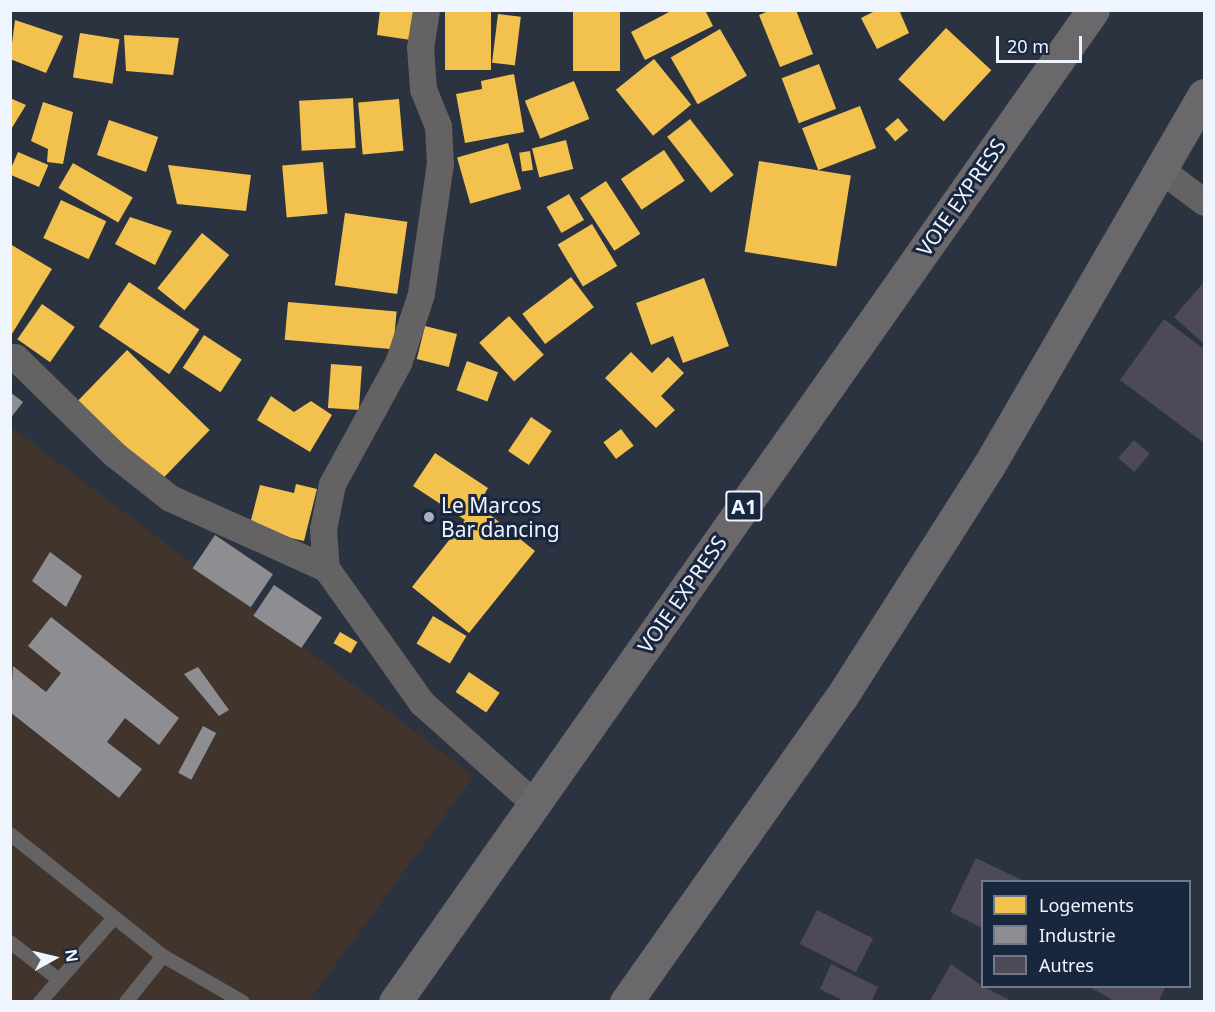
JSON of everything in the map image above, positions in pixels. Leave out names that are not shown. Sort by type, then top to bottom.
[{"type":"highway","name":"VOIE EXPRESS","points":[[396,1002],[1093,10]]},
{"type":"highway","points":[[626,1002],[855,676],[988,467],[1204,94]]},
{"type":"street","points":[[326,568],[323,529],[333,484],[398,363],[421,294],[440,163],[438,126],[423,89],[420,46],[426,10]]},
{"type":"street","points":[[1160,169],[1204,202]]},
{"type":"street","points":[[15,357],[114,454],[170,498],[326,568],[422,703],[534,803]]},
{"type":"lane","points":[[10,834],[163,956],[243,1002]]},
{"type":"lane","points":[[40,1002],[114,918]]},
{"type":"lane","points":[[10,942],[58,979]]},
{"type":"lane","points":[[126,1002],[163,956]]},
{"type":"shaded area","points":[[10,426],[474,776],[309,1001],[11,1001]]},
{"type":"building: Logements","points":[[380,10],[414,10],[411,40],[377,35]]},
{"type":"building: Logements","points":[[445,10],[491,10],[491,70],[445,70]]},
{"type":"building: Logements","points":[[573,10],[620,10],[620,71],[573,71]]},
{"type":"building: Logements","points":[[673,10],[705,10],[713,26],[645,60],[631,32]]},
{"type":"building: Logements","points":[[771,10],[796,10],[813,54],[780,67],[759,15]]},
{"type":"building: Logements","points":[[877,10],[899,10],[909,33],[877,49],[861,18]]},
{"type":"building: Logements","points":[[498,14],[521,17],[515,65],[492,63]]},
{"type":"building: Logements","points":[[15,20],[63,36],[46,73],[10,59]]},
{"type":"building: Logements","points":[[946,28],[991,70],[944,121],[898,79]]},
{"type":"building: Logements","points":[[720,29],[747,76],[698,104],[671,58]]},
{"type":"building: Logements","points":[[80,33],[120,39],[112,84],[73,77]]},
{"type":"building: Logements","points":[[124,35],[179,38],[173,75],[126,71]]},
{"type":"building: Logements","points":[[654,59],[691,105],[653,136],[616,90]]},
{"type":"building: Logements","points":[[819,64],[836,109],[799,123],[782,78]]},
{"type":"building: Logements","points":[[514,74],[524,132],[465,143],[456,94],[482,89],[481,81]]},
{"type":"building: Logements","points":[[574,81],[589,119],[540,139],[525,101]]},
{"type":"building: Logements","points":[[10,98],[26,105],[10,131]]},
{"type":"building: Logements","points":[[353,98],[356,148],[302,151],[299,101]]},
{"type":"building: Logements","points":[[399,99],[404,151],[363,154],[358,103]]},
{"type":"building: Logements","points":[[43,102],[73,112],[63,164],[47,162],[48,149],[31,141]]},
{"type":"building: Logements","points":[[860,106],[876,148],[818,170],[802,128]]},
{"type":"building: Logements","points":[[898,118],[908,130],[895,141],[885,129]]},
{"type":"building: Logements","points":[[690,119],[734,175],[711,193],[667,137]]},
{"type":"building: Logements","points":[[109,120],[158,137],[146,172],[97,155]]},
{"type":"building: Logements","points":[[566,140],[573,169],[539,178],[532,148]]},
{"type":"building: Logements","points":[[508,143],[521,189],[470,204],[457,158]]},
{"type":"building: Logements","points":[[664,150],[685,181],[642,210],[621,179]]},
{"type":"building: Logements","points":[[530,151],[533,170],[522,171],[519,153]]},
{"type":"building: Logements","points":[[18,152],[48,165],[39,187],[10,175]]},
{"type":"building: Logements","points":[[759,161],[851,176],[836,266],[745,252]]},
{"type":"building: Logements","points":[[323,162],[328,214],[287,217],[282,166]]},
{"type":"building: Logements","points":[[73,163],[133,197],[118,223],[59,188]]},
{"type":"building: Logements","points":[[168,165],[251,175],[246,211],[177,204]]},
{"type":"building: Logements","points":[[606,181],[640,234],[614,251],[580,198]]},
{"type":"building: Logements","points":[[569,194],[584,220],[561,233],[546,207]]},
{"type":"building: Logements","points":[[61,200],[106,221],[89,259],[43,238]]},
{"type":"building: Logements","points":[[345,213],[407,222],[397,294],[335,285]]},
{"type":"building: Logements","points":[[130,217],[172,231],[155,265],[115,244]]},
{"type":"building: Logements","points":[[592,224],[617,266],[583,287],[558,245]]},
{"type":"building: Logements","points":[[202,233],[229,255],[185,310],[157,288]]},
{"type":"building: Logements","points":[[10,244],[52,269],[10,337]]},
{"type":"building: Logements","points":[[571,277],[594,307],[545,344],[522,314]]},
{"type":"building: Logements","points":[[704,278],[729,346],[683,363],[673,336],[651,345],[636,303]]},
{"type":"building: Logements","points":[[129,282],[199,330],[169,374],[99,327]]},
{"type":"building: Logements","points":[[288,302],[397,311],[393,349],[285,340]]},
{"type":"building: Logements","points":[[42,304],[75,327],[50,362],[17,339]]},
{"type":"building: Logements","points":[[509,316],[544,355],[514,381],[479,343]]},
{"type":"building: Logements","points":[[425,326],[457,334],[449,367],[417,359]]},
{"type":"building: Logements","points":[[204,335],[242,360],[220,392],[183,368]]},
{"type":"building: Logements","points":[[127,350],[210,430],[153,488],[71,408]]},
{"type":"building: Logements","points":[[631,352],[652,373],[668,357],[684,373],[661,396],[675,410],[656,428],[605,378]]},
{"type":"building: Logements","points":[[467,361],[498,372],[487,401],[456,390]]},
{"type":"building: Logements","points":[[331,364],[362,366],[359,410],[328,408]]},
{"type":"building: Logements","points":[[271,396],[294,412],[311,401],[332,415],[310,452],[257,420]]},
{"type":"building: Logements","points":[[531,417],[552,431],[529,465],[508,451]]},
{"type":"building: Logements","points":[[621,429],[634,446],[616,459],[603,442]]},
{"type":"building: Logements","points":[[435,453],[488,488],[478,505],[535,551],[469,633],[412,587],[465,520],[413,486]]},
{"type":"building: Logements","points":[[296,484],[317,489],[304,541],[249,528],[260,485],[294,493]]},
{"type":"building: Logements","points":[[433,616],[466,636],[450,664],[417,643]]},
{"type":"building: Logements","points":[[340,632],[357,642],[351,653],[334,643]]},
{"type":"building: Logements","points":[[469,672],[500,693],[486,713],[456,692]]},
{"type":"building: Industrie","points":[[10,392],[23,402],[10,419]]},
{"type":"building: Industrie","points":[[215,535],[273,574],[251,607],[193,568]]},
{"type":"building: Industrie","points":[[50,552],[82,576],[66,607],[32,581]]},
{"type":"building: Industrie","points":[[274,585],[322,617],[301,648],[253,616]]},
{"type":"building: Industrie","points":[[51,617],[179,718],[159,745],[125,718],[107,742],[142,769],[119,798],[10,712],[13,666],[46,692],[61,673],[28,646]]},
{"type":"building: Industrie","points":[[198,667],[229,710],[219,716],[184,674]]},
{"type":"building: Industrie","points":[[203,726],[216,733],[191,780],[178,773]]},
{"type":"building: Autres","points":[[1203,283],[1204,285],[1204,344],[1174,317]]},
{"type":"building: Autres","points":[[1164,319],[1204,349],[1204,443],[1120,380]]},
{"type":"building: Autres","points":[[1134,440],[1150,454],[1134,472],[1118,458]]},
{"type":"building: Autres","points":[[976,858],[1022,880],[981,880],[981,928],[950,912]]},
{"type":"building: Autres","points":[[817,910],[873,939],[856,972],[800,944]]},
{"type":"building: Autres","points":[[831,964],[878,987],[871,1002],[846,1002],[820,989]]},
{"type":"building: Autres","points":[[951,964],[981,985],[981,988],[986,988],[1014,1002],[929,1002]]},
{"type":"building: Autres","points":[[1092,988],[1165,988],[1158,1002],[1116,1002]]},
{"type":"place","name":"Le Marcos Bar dancing","points":[[429,517]]}]
